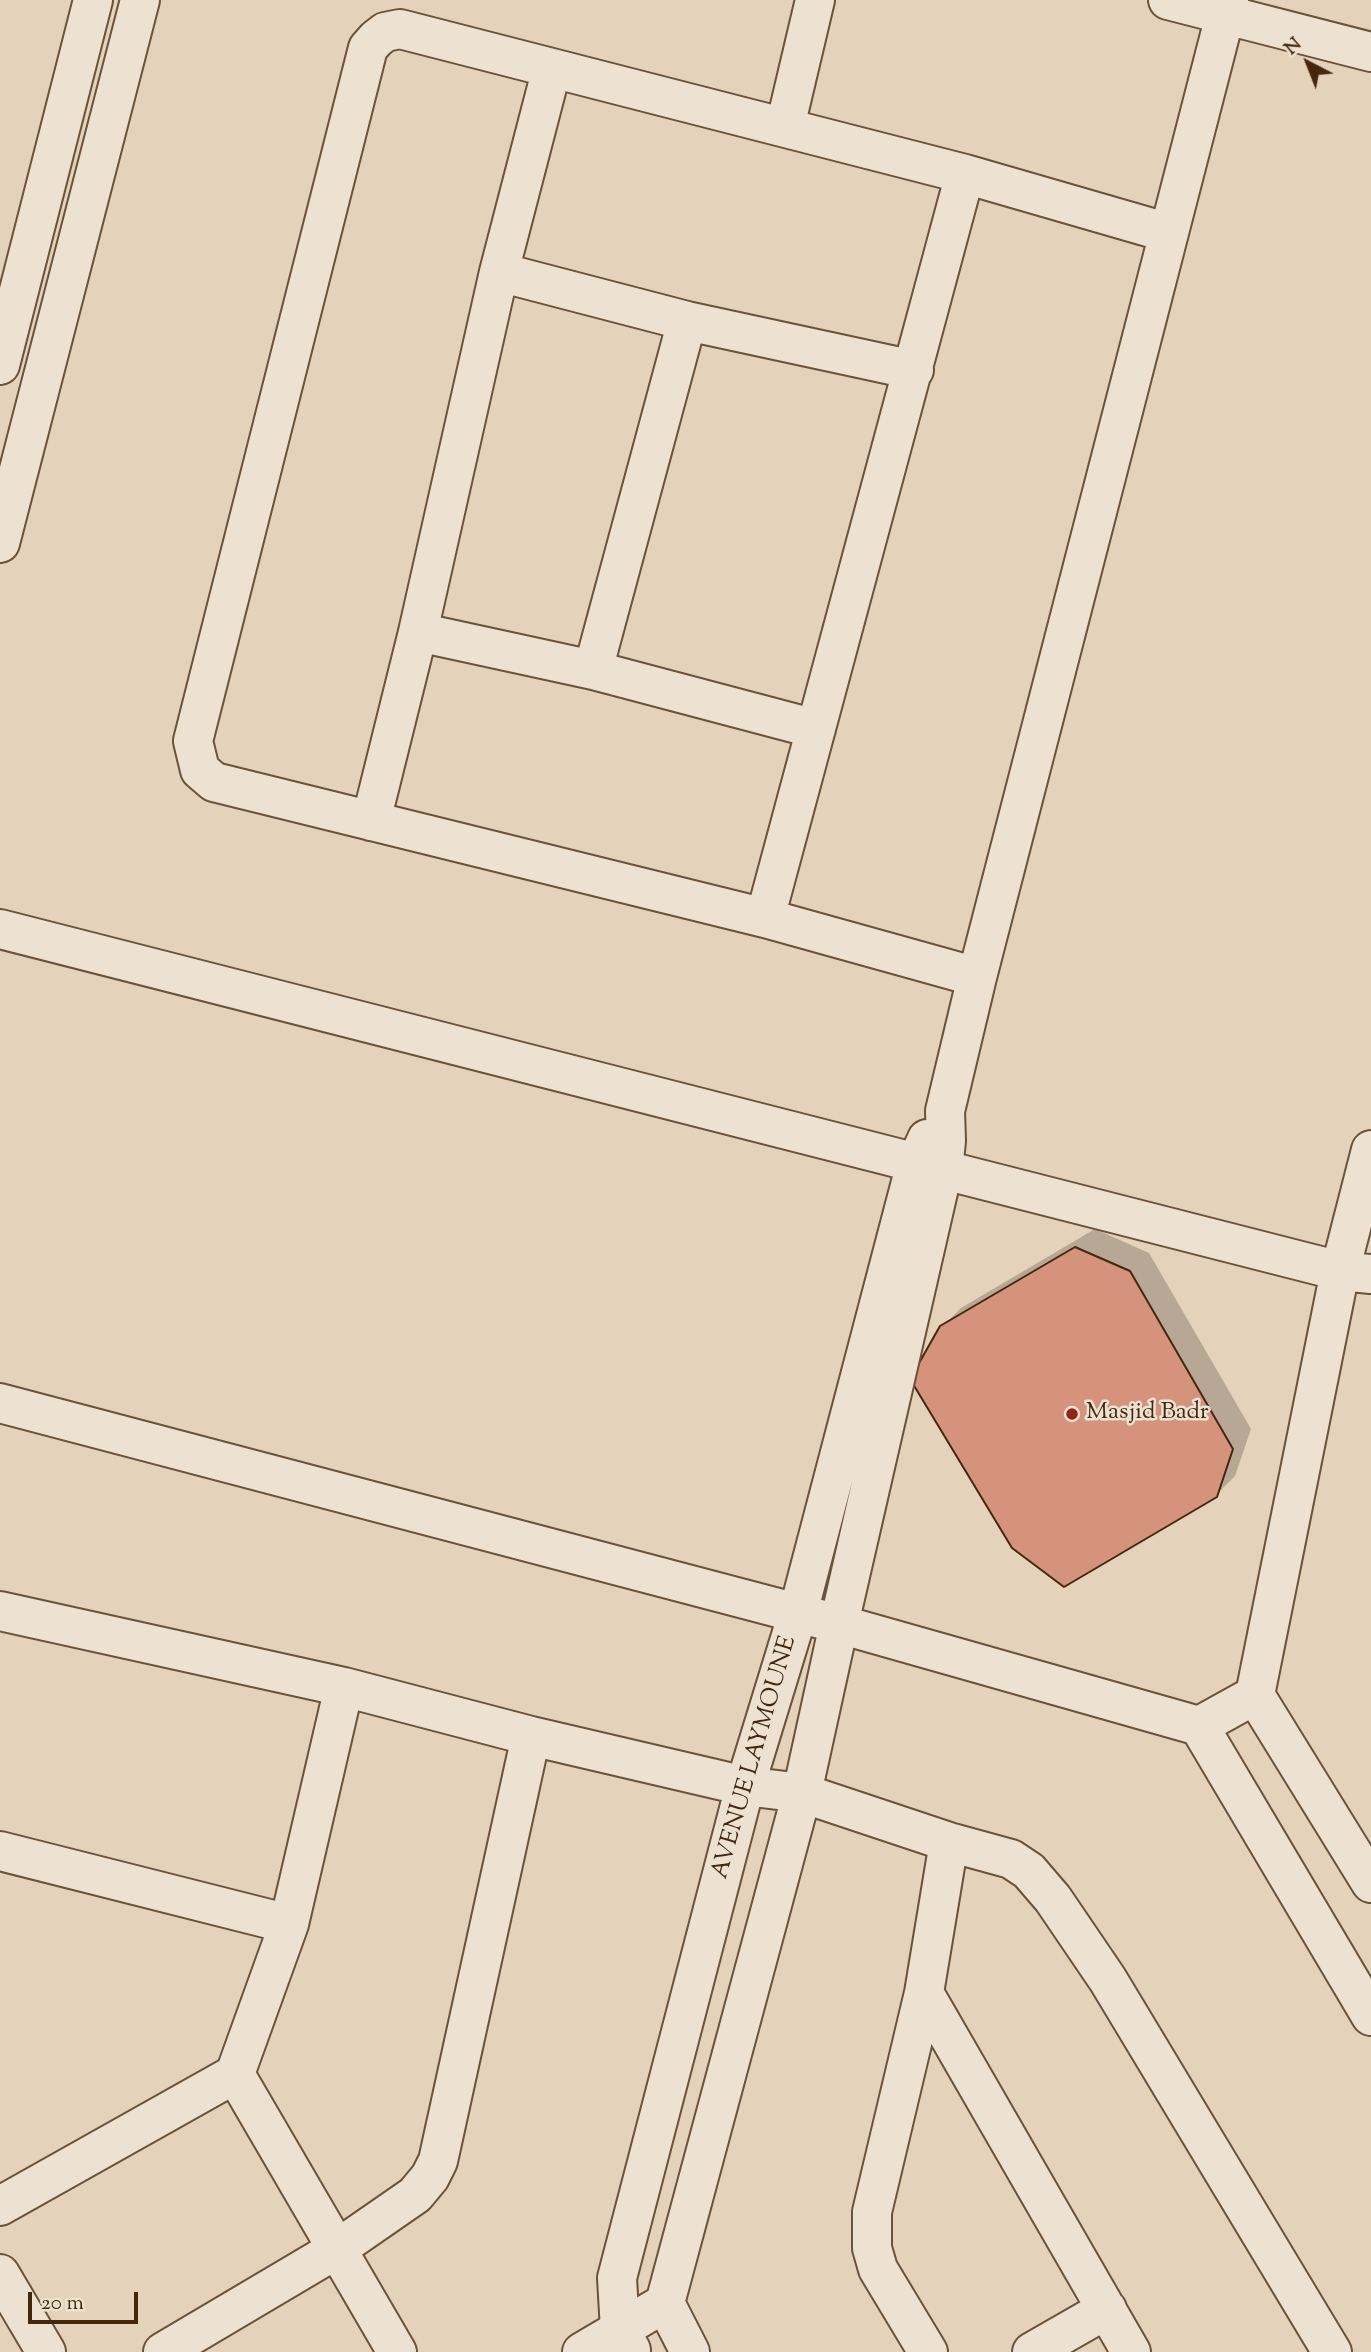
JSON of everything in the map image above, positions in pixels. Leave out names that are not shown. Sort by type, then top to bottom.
[{"type":"street","points":[[0,365],[93,0]]},
{"type":"street","points":[[0,543],[140,0]]},
{"type":"street","points":[[785,127],[815,0]]},
{"type":"street","points":[[1168,0],[1227,7],[1371,52]]},
{"type":"street","points":[[582,2352],[626,2341],[665,2304],[802,1793],[839,1623],[930,1166],[1227,7]]},
{"type":"street","points":[[977,977],[765,918],[214,782],[200,770],[192,741],[368,48],[385,32],[400,29],[965,174],[1168,233]]},
{"type":"street","points":[[370,821],[418,632],[499,272],[552,68]]},
{"type":"street","points":[[765,918],[965,174]]},
{"type":"street","points":[[499,272],[687,321],[914,370]]},
{"type":"street","points":[[593,670],[687,321]]},
{"type":"street","points":[[418,632],[593,670],[816,729]]},
{"type":"street","points":[[0,929],[1355,1272],[1371,1303]]},
{"type":"street","points":[[1371,1150],[1355,1272],[1255,1695],[1371,1883]]},
{"type":"street","name":"AVENUE LAYMOUNE","points":[[626,2341],[617,2278],[745,1786],[930,1166]]},
{"type":"street","points":[[0,1404],[839,1623],[1199,1726],[1371,2015]]},
{"type":"street","points":[[0,1611],[344,1687],[531,1736],[745,1786],[802,1793],[949,1842],[1012,1858],[1029,1871],[1052,1899],[1108,1980],[1332,2352]]},
{"type":"street","points":[[0,2206],[235,2074],[289,1924],[344,1687]]},
{"type":"street","points":[[1199,1726],[1255,1695]]},
{"type":"street","points":[[163,2352],[337,2249],[415,2195],[438,2161],[531,1736]]},
{"type":"street","points":[[928,2352],[878,2269],[872,2248],[872,2212],[924,1993],[949,1842]]},
{"type":"street","points":[[0,1851],[289,1924]]},
{"type":"street","points":[[924,1993],[1130,2352]]},
{"type":"street","points":[[235,2074],[397,2352]]},
{"type":"street","points":[[0,2274],[46,2352]]},
{"type":"street","points":[[665,2304],[690,2352]]},
{"type":"street","points":[[1031,2352],[1107,2309]]},
{"type":"building","name":"Masjid Badr","points":[[1075,1247],[1130,1271],[1233,1449],[1217,1497],[1064,1587],[1012,1548],[910,1379],[940,1326]]},
{"type":"place","name":"Masjid Badr","points":[[1072,1414]]}]
